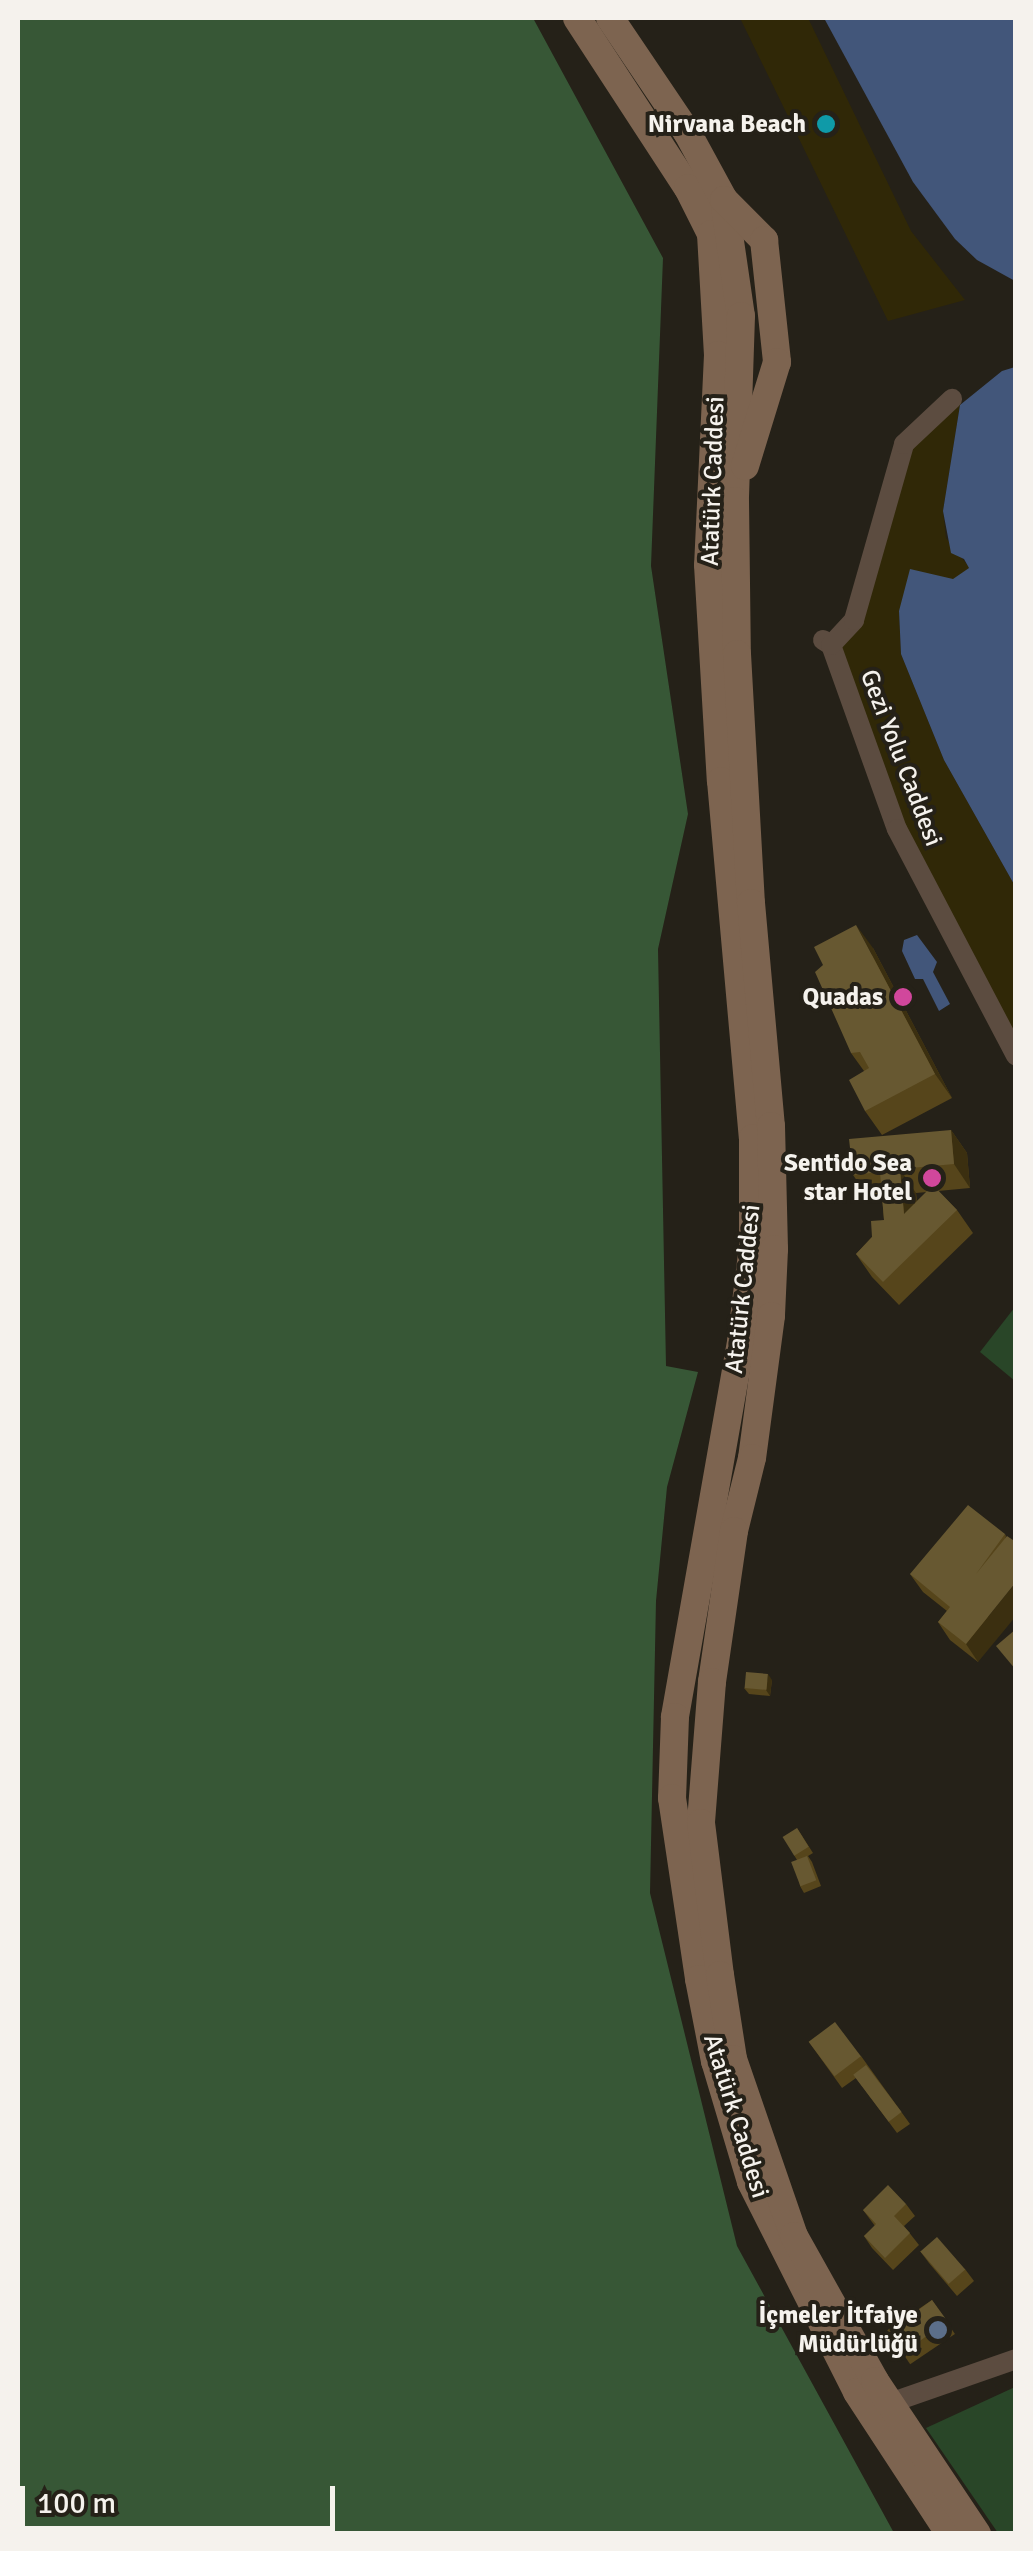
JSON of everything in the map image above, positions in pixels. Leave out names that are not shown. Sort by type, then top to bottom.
[{"type":"street","name":"Atatürk Caddesi","points":[[577,18],[688,188],[711,234],[718,355],[708,565],[721,780],[753,1138],[753,1246],[742,1342],[675,1717],[672,1798],[698,1979],[715,2061],[751,2182],[857,2392],[950,2534]]},
{"type":"street","name":"Atatürk Caddesi","points":[[610,18],[687,132],[724,200],[764,240],[778,362],[735,502],[736,654],[751,903],[771,1126],[774,1250],[771,1316],[752,1458],[734,1531],[712,1682],[701,1822],[733,2060],[794,2236],[890,2404],[977,2534]]},
{"type":"street","name":"Gezi Yolu Caddesi","points":[[952,398],[904,444],[854,620],[827,642],[897,830],[1016,1056]]},
{"type":"street","points":[[890,2404],[1016,2359]]},
{"type":"green space","points":[[18,18],[533,18],[663,258],[651,566],[688,814],[658,949],[666,1366],[698,1372],[667,1487],[656,1601],[650,1893],[737,2246],[894,2533],[18,2533]]},
{"type":"green space","points":[[1015,1307],[1015,1381],[980,1352]]},
{"type":"green space","points":[[1015,2387],[1015,2533],[998,2533],[926,2428]]},
{"type":"sand","name":"Nirvana Beach","points":[[740,18],[808,18],[911,231],[965,300],[888,321]]},
{"type":"sand","points":[[952,399],[960,405],[943,511],[946,538],[969,567],[965,575],[899,611],[901,654],[944,760],[1015,886],[1015,1056],[897,830],[831,645],[854,620],[904,444]]},
{"type":"water","points":[[824,18],[1015,18],[1015,281],[977,260],[955,239],[913,182]]},
{"type":"water","points":[[1016,367],[1015,886],[944,760],[901,654],[899,611],[910,569],[953,579],[969,568],[964,559],[951,553],[943,511],[960,405],[1002,371]]},
{"type":"water","points":[[917,935],[937,962],[933,972],[950,1004],[939,1011],[923,979],[915,979],[902,951],[904,940]]},
{"type":"building","points":[[856,925],[935,1074],[865,1111],[849,1080],[869,1068],[860,1052],[851,1053],[815,972],[823,965],[814,947]]},
{"type":"building","points":[[951,1130],[954,1164],[900,1169],[904,1214],[933,1185],[957,1210],[883,1282],[856,1254],[872,1237],[871,1221],[884,1220],[880,1172],[853,1175],[849,1139]]},
{"type":"building","points":[[968,1505],[1005,1534],[976,1574],[1007,1536],[1016,1542],[1016,1582],[966,1644],[938,1622],[950,1607],[910,1574]]},
{"type":"building","points":[[1016,1629],[1016,1670],[996,1646]]},
{"type":"building","points":[[746,1672],[768,1674],[767,1690],[745,1688]]},
{"type":"building","points":[[797,1828],[809,1847],[794,1856],[783,1837]]},
{"type":"building","points":[[807,1856],[816,1880],[800,1886],[791,1862]]},
{"type":"building","points":[[835,2022],[861,2056],[835,2076],[809,2042]]},
{"type":"building","points":[[866,2065],[902,2112],[889,2122],[853,2075]]},
{"type":"building","points":[[888,2185],[906,2204],[894,2216],[910,2233],[885,2258],[864,2236],[876,2224],[863,2210]]},
{"type":"building","points":[[937,2237],[965,2269],[949,2284],[920,2251]]},
{"type":"building","points":[[932,2300],[947,2321],[904,2353],[888,2332]]},
{"type":"place","name":"Nirvana Beach","points":[[826,124]]},
{"type":"place","name":"Quadas","points":[[903,997]]},
{"type":"place","name":"Sentido Sea star Hotel","points":[[932,1178]]},
{"type":"place","name":"İçmeler İtfaiye Müdürlüğü","points":[[938,2330]]}]
